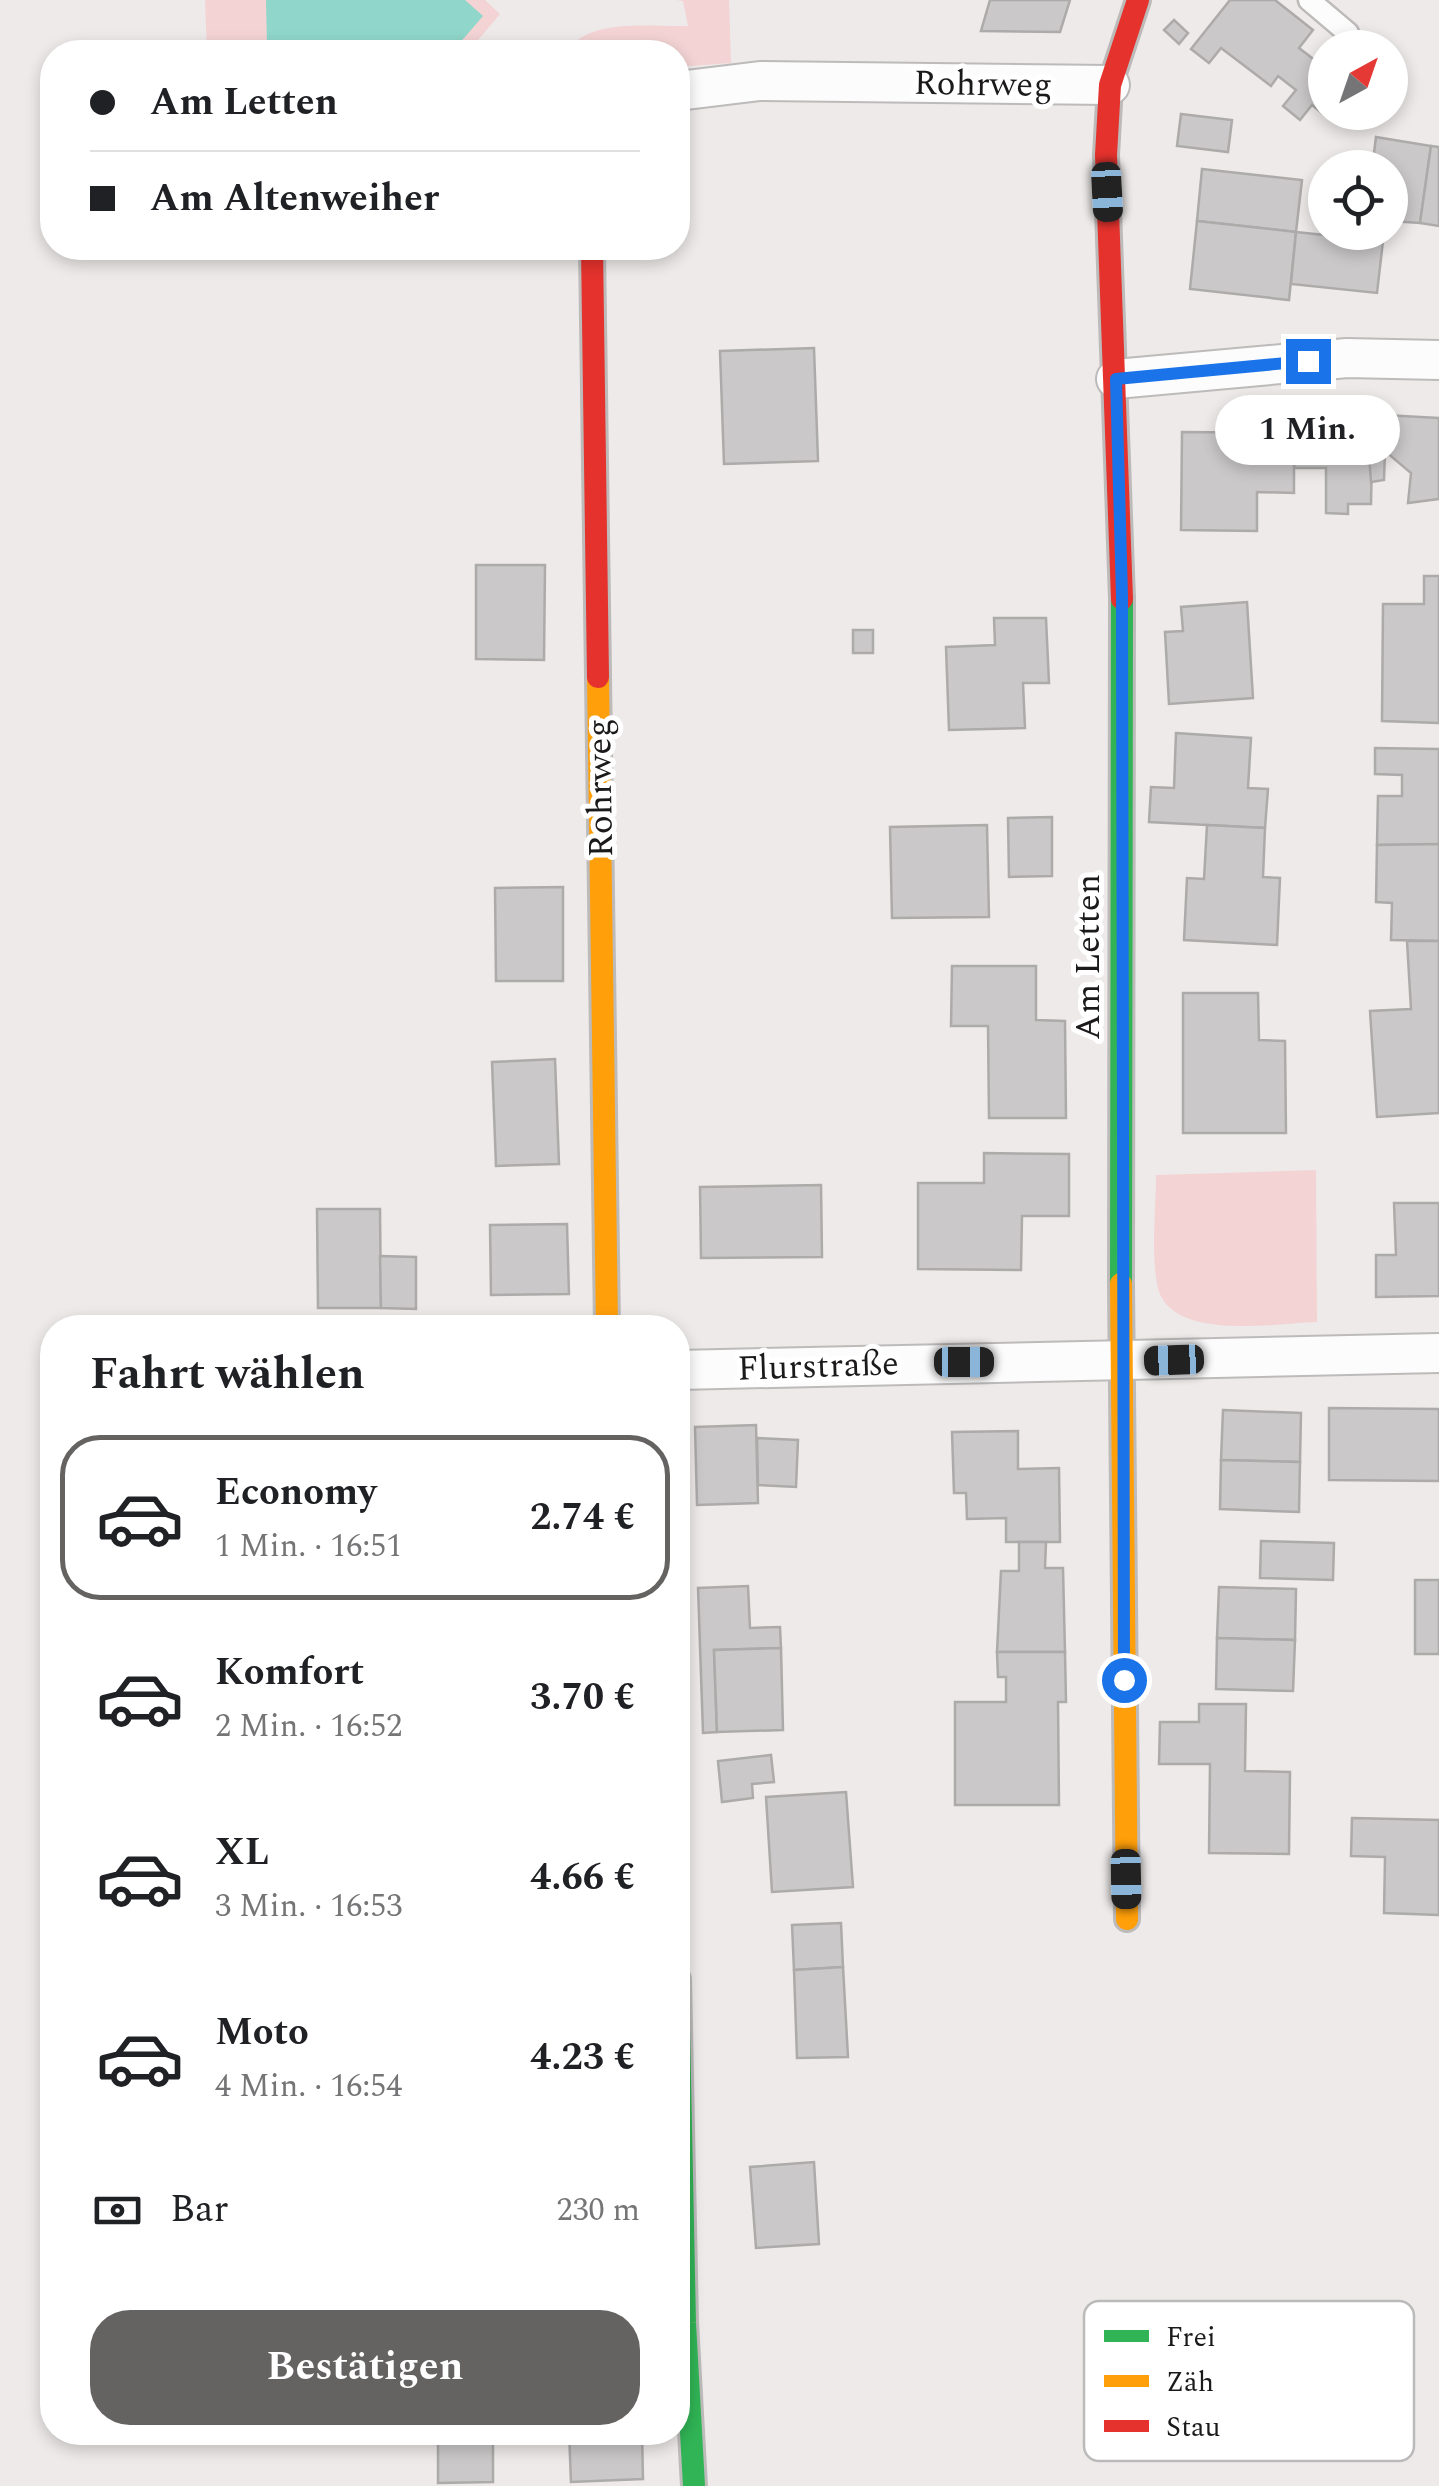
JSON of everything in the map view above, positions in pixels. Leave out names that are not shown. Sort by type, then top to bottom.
[{"type":"street","name":"Am Letten","points":[[1127,1919],[1121,1362],[1122,596],[1106,154],[1110,84],[1138,0]]},
{"type":"street","name":"Rohrweg","points":[[690,90],[760,81],[1110,84]]},
{"type":"street","name":"Rohrweg","points":[[592,260],[608,1315]]},
{"type":"street","points":[[1116,379],[1346,358],[1439,360]]},
{"type":"street","name":"Flurstraße","points":[[690,1370],[1439,1353]]},
{"type":"street","points":[[690,2421],[694,2486]]},
{"type":"lane","points":[[1309,0],[1344,30]]},
{"type":"shaded area","points":[[205,0],[485,0],[500,14],[478,40],[207,40]]},
{"type":"shaded area","points":[[266,0],[465,0],[483,16],[462,40],[267,40]]},
{"type":"shaded area","points":[[676,0],[729,0],[731,63],[690,66],[690,40],[578,40],[614,27],[688,26],[683,1]]},
{"type":"shaded area","points":[[1316,1170],[1317,1322],[1225,1326],[1180,1315],[1165,1303],[1155,1271],[1156,1175]]},
{"type":"building","points":[[990,0],[1070,0],[1060,32],[981,31]]},
{"type":"building","points":[[1230,0],[1275,0],[1313,30],[1308,30],[1299,48],[1308,55],[1308,110],[1300,120],[1283,106],[1296,90],[1278,76],[1271,86],[1221,48],[1209,63],[1191,49]]},
{"type":"building","points":[[1174,20],[1188,33],[1179,44],[1164,30]]},
{"type":"building","points":[[1181,114],[1232,120],[1228,152],[1177,146]]},
{"type":"building","points":[[1376,137],[1431,146],[1420,223],[1408,222],[1408,150],[1374,150]]},
{"type":"building","points":[[1431,146],[1439,147],[1439,226],[1420,223]]},
{"type":"building","points":[[1202,169],[1302,180],[1296,232],[1197,221]]},
{"type":"building","points":[[1197,221],[1296,232],[1289,300],[1190,289]]},
{"type":"building","points":[[1296,232],[1308,233],[1308,250],[1382,250],[1377,293],[1291,284]]},
{"type":"building","points":[[814,348],[818,461],[724,464],[720,351]]},
{"type":"building","points":[[1294,413],[1356,413],[1355,456],[1372,456],[1371,504],[1348,504],[1348,514],[1326,513],[1326,468],[1294,468]]},
{"type":"building","points":[[1366,414],[1439,418],[1439,499],[1408,503],[1411,473],[1385,451],[1384,480],[1371,482]]},
{"type":"building","points":[[1182,432],[1294,433],[1294,493],[1257,492],[1257,531],[1181,530]]},
{"type":"building","points":[[476,565],[545,565],[544,660],[476,659]]},
{"type":"building","points":[[1424,576],[1439,576],[1439,723],[1382,721],[1383,604],[1424,604]]},
{"type":"building","points":[[1247,602],[1253,698],[1169,704],[1165,632],[1183,631],[1181,607]]},
{"type":"building","points":[[994,618],[1046,618],[1049,683],[1023,683],[1025,728],[949,730],[946,647],[995,645]]},
{"type":"building","points":[[853,630],[873,630],[873,653],[853,653]]},
{"type":"building","points":[[1176,733],[1251,738],[1248,788],[1268,789],[1265,828],[1149,822],[1151,787],[1174,788]]},
{"type":"building","points":[[1375,748],[1439,749],[1439,844],[1377,845],[1378,796],[1402,796],[1402,775],[1375,774]]},
{"type":"building","points":[[1052,817],[1052,876],[1009,877],[1008,818]]},
{"type":"building","points":[[987,825],[989,917],[892,918],[890,827]]},
{"type":"building","points":[[1207,825],[1265,828],[1263,877],[1280,878],[1277,945],[1184,940],[1187,878],[1204,879]]},
{"type":"building","points":[[1439,844],[1439,941],[1391,940],[1392,903],[1376,902],[1377,845]]},
{"type":"building","points":[[563,887],[563,981],[496,981],[495,888]]},
{"type":"building","points":[[1407,941],[1439,941],[1439,1113],[1377,1117],[1370,1011],[1411,1009]]},
{"type":"building","points":[[952,966],[1036,966],[1036,1020],[1065,1021],[1066,1118],[989,1118],[988,1026],[951,1026]]},
{"type":"building","points":[[1183,993],[1258,993],[1259,1040],[1285,1041],[1286,1133],[1183,1133]]},
{"type":"building","points":[[555,1059],[559,1164],[496,1166],[492,1062]]},
{"type":"building","points":[[984,1153],[1069,1154],[1069,1216],[1022,1216],[1021,1270],[918,1269],[918,1183],[984,1183]]},
{"type":"building","points":[[821,1185],[822,1257],[701,1258],[700,1187]]},
{"type":"building","points":[[1394,1203],[1439,1203],[1439,1296],[1376,1297],[1376,1255],[1396,1255]]},
{"type":"building","points":[[317,1209],[380,1209],[381,1308],[318,1308]]},
{"type":"building","points":[[567,1224],[569,1294],[491,1295],[490,1225]]},
{"type":"building","points":[[380,1256],[416,1257],[416,1309],[381,1308]]},
{"type":"building","points":[[1329,1408],[1439,1409],[1439,1481],[1329,1480]]},
{"type":"building","points":[[1223,1410],[1301,1413],[1300,1462],[1221,1460]]},
{"type":"building","points":[[756,1425],[758,1503],[697,1505],[695,1427]]},
{"type":"building","points":[[1018,1431],[1018,1469],[1059,1468],[1060,1542],[1006,1542],[1006,1518],[967,1519],[966,1493],[954,1493],[952,1432]]},
{"type":"building","points":[[757,1438],[798,1440],[796,1487],[758,1485]]},
{"type":"building","points":[[1221,1460],[1300,1462],[1299,1512],[1220,1509]]},
{"type":"building","points":[[1261,1541],[1334,1543],[1333,1580],[1260,1578]]},
{"type":"building","points":[[1019,1542],[1046,1542],[1045,1568],[1063,1568],[1065,1652],[997,1652],[1001,1571],[1019,1571]]},
{"type":"building","points":[[1415,1580],[1439,1580],[1439,1654],[1415,1654]]},
{"type":"building","points":[[748,1586],[750,1628],[780,1627],[781,1648],[714,1650],[717,1732],[703,1733],[698,1588]]},
{"type":"building","points":[[1219,1587],[1296,1589],[1295,1640],[1217,1638]]},
{"type":"building","points":[[1217,1638],[1295,1640],[1293,1691],[1216,1689]]},
{"type":"building","points":[[781,1648],[783,1730],[717,1732],[714,1650]]},
{"type":"building","points":[[997,1652],[1065,1652],[1066,1702],[1058,1702],[1059,1805],[955,1805],[955,1702],[1006,1702],[1006,1677],[998,1677]]},
{"type":"building","points":[[1199,1704],[1246,1704],[1245,1771],[1290,1772],[1289,1854],[1209,1853],[1210,1764],[1159,1764],[1160,1722],[1199,1722]]},
{"type":"building","points":[[771,1755],[774,1782],[752,1784],[753,1798],[722,1802],[718,1761]]},
{"type":"building","points":[[846,1792],[853,1887],[772,1892],[766,1797]]},
{"type":"building","points":[[1352,1818],[1439,1820],[1439,1915],[1384,1913],[1385,1857],[1351,1856]]},
{"type":"building","points":[[841,1923],[843,1967],[794,1970],[792,1925]]},
{"type":"building","points":[[843,1967],[848,2057],[797,2058],[794,1970]]},
{"type":"building","points":[[814,2162],[819,2244],[756,2248],[750,2167]]},
{"type":"building","points":[[438,2445],[493,2445],[493,2482],[438,2483]]},
{"type":"building","points":[[570,2445],[642,2445],[643,2479],[571,2482]]},
{"type":"traffic: fast","points":[[1121,1284],[1122,599]]},
{"type":"traffic: fast","points":[[690,2414],[694,2486]]},
{"type":"traffic: slow","points":[[598,677],[607,1315]]},
{"type":"traffic: slow","points":[[1121,1284],[1127,1919]]},
{"type":"traffic: jam","points":[[1122,599],[1106,155],[1110,85],[1138,0]]},
{"type":"traffic: jam","points":[[592,260],[598,677]]},
{"type":"route","points":[[1124,1680],[1122,596],[1116,379],[1308,361]]}]
